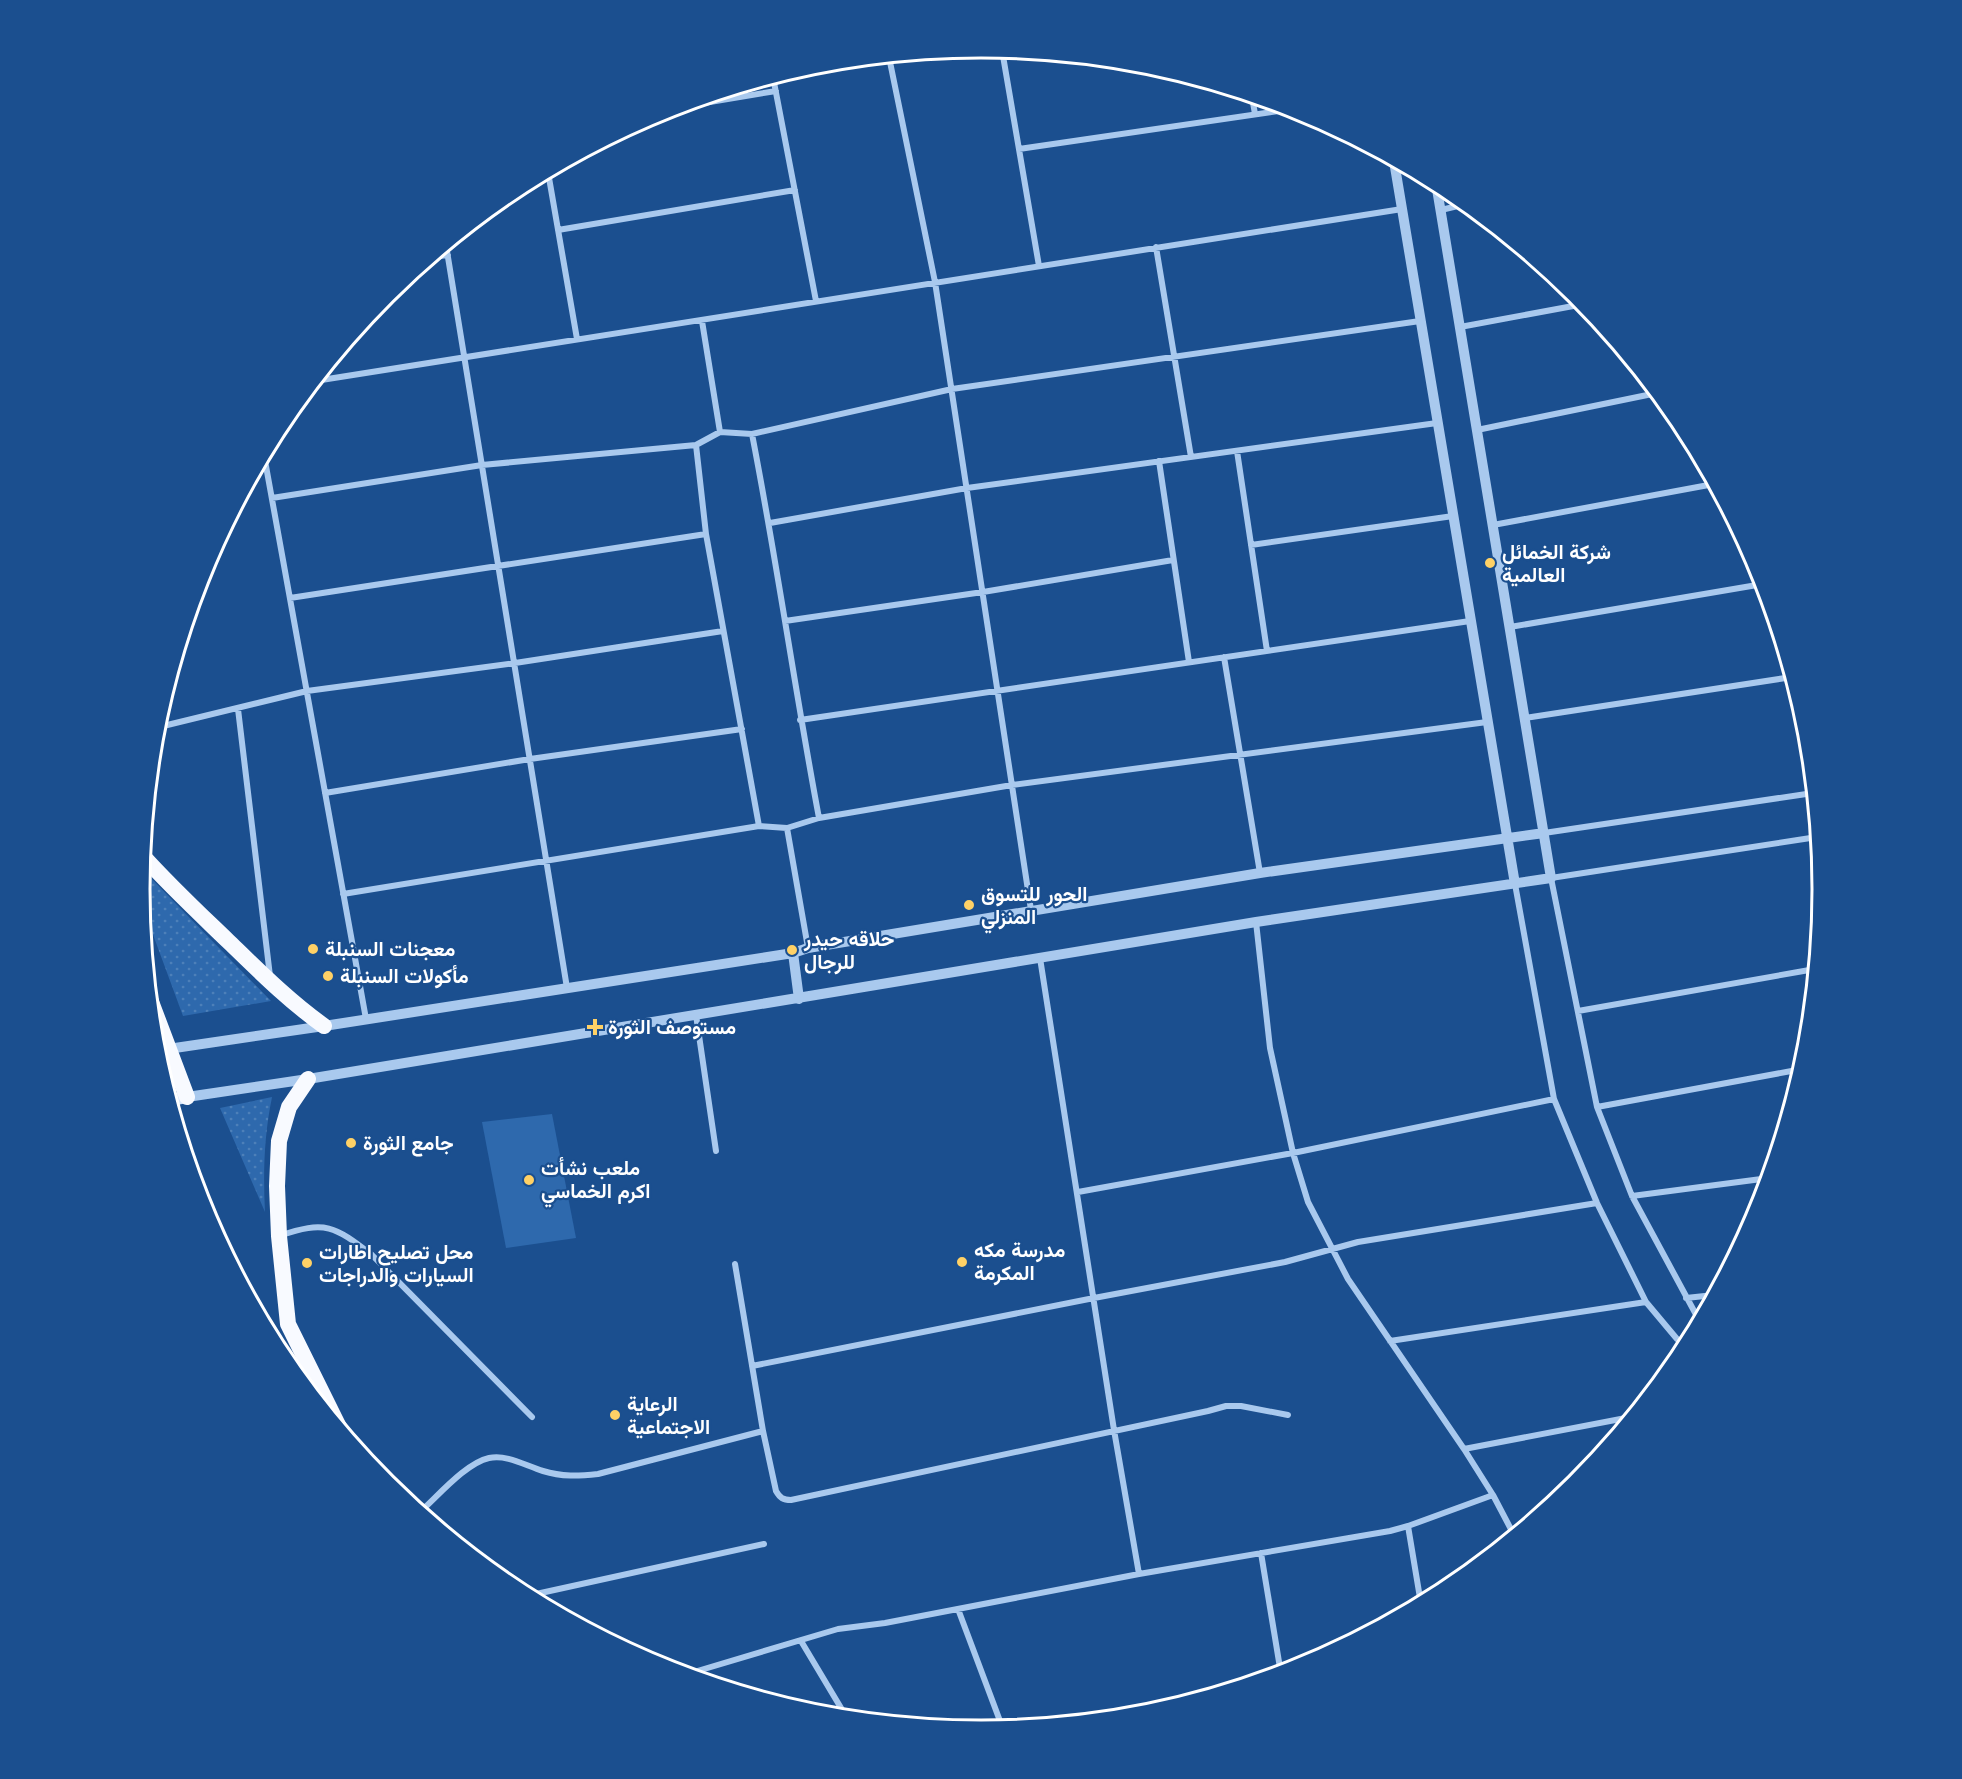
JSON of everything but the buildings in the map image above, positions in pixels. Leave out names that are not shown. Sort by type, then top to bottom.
[{"type":"highway","points":[[151,865],[295,1006],[324,1026]]},
{"type":"highway","points":[[169,1064],[187,1097]]},
{"type":"highway","points":[[308,1079],[289,1107],[279,1141],[277,1186],[279,1236],[288,1324],[325,1399]]},
{"type":"main road","points":[[177,1099],[187,1097]]},
{"type":"street","points":[[1004,59],[1039,266]]},
{"type":"street","points":[[890,64],[935,282],[1031,910]]},
{"type":"street","points":[[775,85],[816,301]]},
{"type":"street","points":[[726,99],[776,91]]},
{"type":"street","points":[[1253,105],[1255,114]]},
{"type":"street","points":[[1019,149],[1272,112]]},
{"type":"street","points":[[1395,170],[1506,838],[1554,1099],[1597,1203],[1646,1302],[1679,1340]]},
{"type":"street","points":[[549,180],[577,339]]},
{"type":"street","points":[[558,230],[795,190]]},
{"type":"street","points":[[1438,196],[1551,878],[1597,1107],[1632,1196],[1695,1314]]},
{"type":"street","points":[[1441,210],[1454,207]]},
{"type":"street","points":[[326,379],[1402,209]]},
{"type":"street","points":[[1156,248],[1191,457]]},
{"type":"street","points":[[444,255],[448,255],[567,988]]},
{"type":"street","points":[[1460,327],[1573,306]]},
{"type":"street","points":[[702,321],[720,432]]},
{"type":"street","points":[[272,498],[482,465],[696,445],[720,432],[752,434],[952,389],[1420,321]]},
{"type":"street","points":[[1478,430],[1648,395]]},
{"type":"street","points":[[770,522],[967,488],[1437,423]]},
{"type":"street","points":[[752,434],[770,522],[800,720],[819,818]]},
{"type":"street","points":[[696,445],[706,534],[759,826]]},
{"type":"street","points":[[1237,451],[1267,651]]},
{"type":"street","points":[[1159,461],[1189,662]]},
{"type":"street","points":[[266,466],[366,1019]]},
{"type":"street","points":[[1493,525],[1707,485]]},
{"type":"street","points":[[1251,545],[1453,516]]},
{"type":"street","points":[[290,598],[706,534]]},
{"type":"street","points":[[785,621],[982,592],[1173,560]]},
{"type":"street","points":[[1510,627],[1754,585]]},
{"type":"street","points":[[800,720],[1470,621]]},
{"type":"street","points":[[166,725],[306,691],[515,663],[723,631]]},
{"type":"street","points":[[1224,657],[1260,873]]},
{"type":"street","points":[[1525,718],[1785,678]]},
{"type":"street","points":[[238,709],[271,983]]},
{"type":"street","points":[[343,894],[759,826],[787,828],[819,818],[1012,785],[1487,722]]},
{"type":"street","points":[[325,793],[530,759],[742,729]]},
{"type":"street","points":[[166,1049],[793,954],[808,948],[1260,873],[1806,794]]},
{"type":"street","points":[[787,828],[808,948]]},
{"type":"street","points":[[187,1097],[799,999],[1256,922],[1810,838]]},
{"type":"street","points":[[1256,922],[1270,1048],[1293,1153],[1308,1202],[1348,1279],[1464,1449],[1493,1495],[1511,1529]]},
{"type":"street","points":[[793,954],[799,999]]},
{"type":"street","points":[[1040,957],[1114,1430],[1139,1574]]},
{"type":"street","points":[[1578,1011],[1808,970]]},
{"type":"street","points":[[696,1015],[716,1151]]},
{"type":"street","points":[[1597,1107],[1792,1071]]},
{"type":"street","points":[[1077,1192],[1293,1153],[1554,1099]]},
{"type":"street","points":[[1632,1196],[1760,1179]]},
{"type":"street","points":[[752,1366],[1285,1262],[1358,1242],[1597,1203]]},
{"type":"street","points":[[279,1236],[318,1226],[333,1229],[350,1239],[372,1256],[532,1417]]},
{"type":"street","points":[[735,1264],[763,1431],[776,1491],[784,1500],[1226,1406],[1241,1406],[1288,1415]]},
{"type":"street","points":[[1686,1298],[1706,1296]]},
{"type":"street","points":[[1390,1341],[1646,1302]]},
{"type":"street","points":[[1464,1449],[1621,1419]]},
{"type":"street","points":[[426,1507],[465,1472],[478,1462],[490,1457],[505,1458],[544,1472],[573,1477],[598,1474],[763,1431]]},
{"type":"street","points":[[699,1671],[838,1629],[885,1623],[1139,1574],[1408,1526],[1493,1495]]},
{"type":"street","points":[[1408,1526],[1419,1595]]},
{"type":"street","points":[[540,1593],[764,1544]]},
{"type":"street","points":[[1261,1553],[1279,1664]]},
{"type":"street","points":[[958,1609],[999,1720]]},
{"type":"street","points":[[801,1641],[841,1708]]},
{"type":"shaded area","points":[[150,878],[271,1001],[183,1016],[152,930]]},
{"type":"shaded area","points":[[272,1097],[265,1154],[265,1212],[220,1108]]},
{"type":"shaded area","name":"ملعب نشأت اكرم الخماسي","points":[[552,1114],[576,1238],[506,1248],[482,1122]]},
{"type":"place","name":"شركة الخمائل العالمية","points":[[1490,563]]},
{"type":"place","name":"الحور للتسوق المنزلي","points":[[969,905]]},
{"type":"place","name":"معجنات السنبلة","points":[[313,949]]},
{"type":"place","name":"حلاقه حيدر للرجال","points":[[792,950]]},
{"type":"place","name":"مأكولات السنبلة","points":[[328,976]]},
{"type":"place","name":"مستوصف الثورة","points":[[595,1027]]},
{"type":"place","name":"جامع الثورة","points":[[351,1143]]},
{"type":"place","name":"ملعب نشأت اكرم الخماسي","points":[[529,1180]]},
{"type":"place","name":"مدرسة مكه المكرمة","points":[[962,1262]]},
{"type":"place","name":"محل تصليح اطارات السيارات والدراجات","points":[[307,1263]]},
{"type":"place","name":"الرعاية الاجتماعية","points":[[615,1415]]}]
